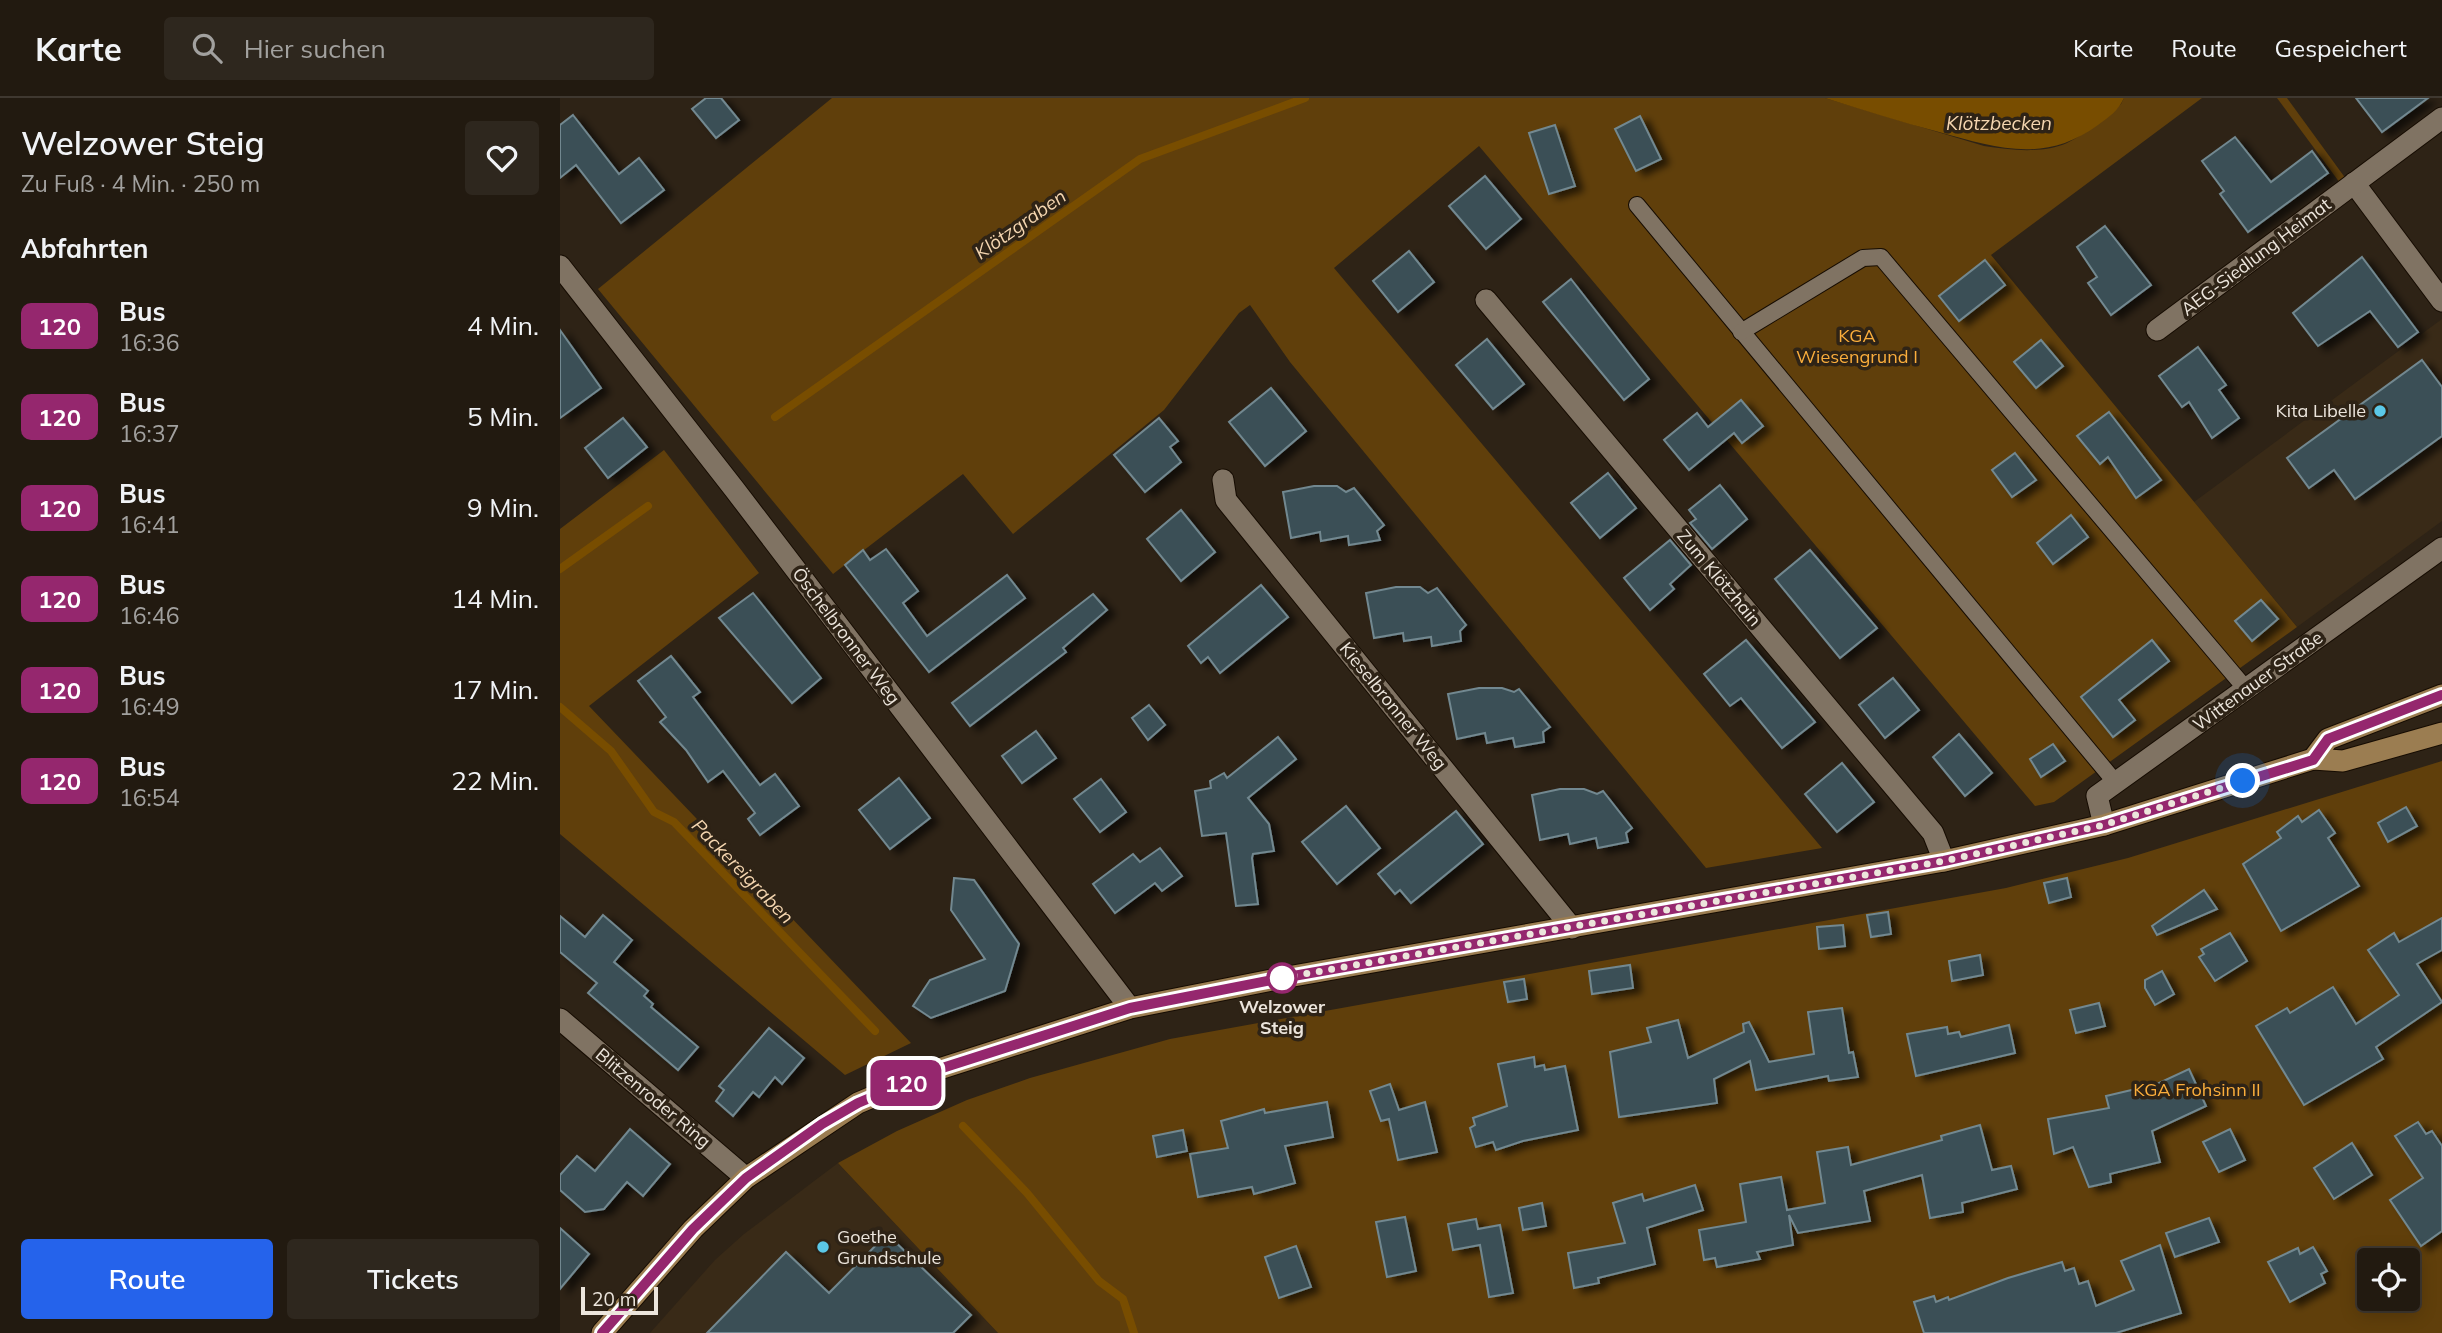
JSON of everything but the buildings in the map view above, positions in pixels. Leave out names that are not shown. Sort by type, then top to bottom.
[{"type":"street","name":"AEG-Siedlung Heimat","points":[[2157,330],[2442,118]]},
{"type":"street","points":[[2354,183],[2442,302]]},
{"type":"street","name":"Öschelbronner Weg","points":[[560,266],[735,490],[1130,1008]]},
{"type":"street","name":"Zum Klötzhain","points":[[1486,300],[1933,833],[1944,861]]},
{"type":"street","name":"Kieselbronner Weg","points":[[1223,480],[1226,500],[1572,928]]},
{"type":"street","name":"Wittenauer Straße","points":[[2104,825],[2097,796],[2442,548]]},
{"type":"street","points":[[2313,760],[2328,739],[2442,695]]},
{"type":"street","points":[[602,1333],[693,1229],[746,1178],[822,1124],[858,1103],[936,1070],[1130,1008],[1282,978],[1944,861],[2104,825],[2313,760],[2343,761],[2442,733]]},
{"type":"street","name":"Blitzenroder Ring","points":[[560,1019],[746,1178]]},
{"type":"lane","points":[[1637,205],[2116,783]]},
{"type":"lane","points":[[1741,332],[1863,258],[1881,257],[2246,689]]},
{"type":"shaded area","name":"Kita Libelle","points":[[2442,319],[2442,521],[2297,627],[2194,502]]},
{"type":"shaded area","name":"Goethe Grundschule","points":[[838,1163],[998,1333],[650,1333],[715,1260],[744,1234]]},
{"type":"green space","name":"KGA Wiesengrund I","points":[[832,98],[1825,98],[1984,146],[2026,150],[2047,149],[2067,143],[2121,104],[2124,98],[2202,98],[1991,255],[2297,627],[2054,802],[2035,806],[1479,146],[1334,268],[1822,848],[1706,868],[1290,362],[1250,305],[1239,313],[1164,410],[1013,534],[963,474],[833,574],[598,289]]},
{"type":"green space","points":[[2277,98],[2287,98],[2346,179],[2340,183]]},
{"type":"green space","points":[[664,450],[759,573],[589,706],[911,1043],[845,1075],[560,834],[560,529]]},
{"type":"green space","name":"KGA Frohsinn II","points":[[2442,761],[2442,1333],[998,1333],[838,1163],[897,1131],[967,1100],[1030,1078],[1170,1039],[2006,888],[2128,858]]},
{"type":"water","name":"Klötzbecken","points":[[1825,98],[2124,98],[2109,116],[2078,137],[2059,145],[2020,149],[1960,138]]},
{"type":"waterway","name":"Klötzgraben","points":[[775,417],[1140,159],[1305,98]]},
{"type":"waterway","name":"Klötzgraben","points":[[560,569],[648,506]]},
{"type":"waterway","name":"Packereigraben","points":[[560,707],[611,751],[654,812],[674,822],[875,1031]]},
{"type":"waterway","name":"Packereigraben","points":[[963,1126],[1027,1193],[1099,1281],[1123,1299],[1134,1333]]},
{"type":"bus line","name":"120","points":[[602,1333],[693,1229],[746,1178],[822,1124],[858,1103],[936,1070],[1130,1008],[1282,978],[1944,861],[2104,825],[2313,760],[2328,739],[2442,695]]},
{"type":"place","name":"Kita Libelle","points":[[2380,411]]},
{"type":"place","name":"Welzower Steig","points":[[1282,978]]},
{"type":"place","name":"Goethe Grundschule","points":[[823,1247]]},
{"type":"route","points":[[1282,978],[1944,861],[2104,825],[2243,781]]}]
